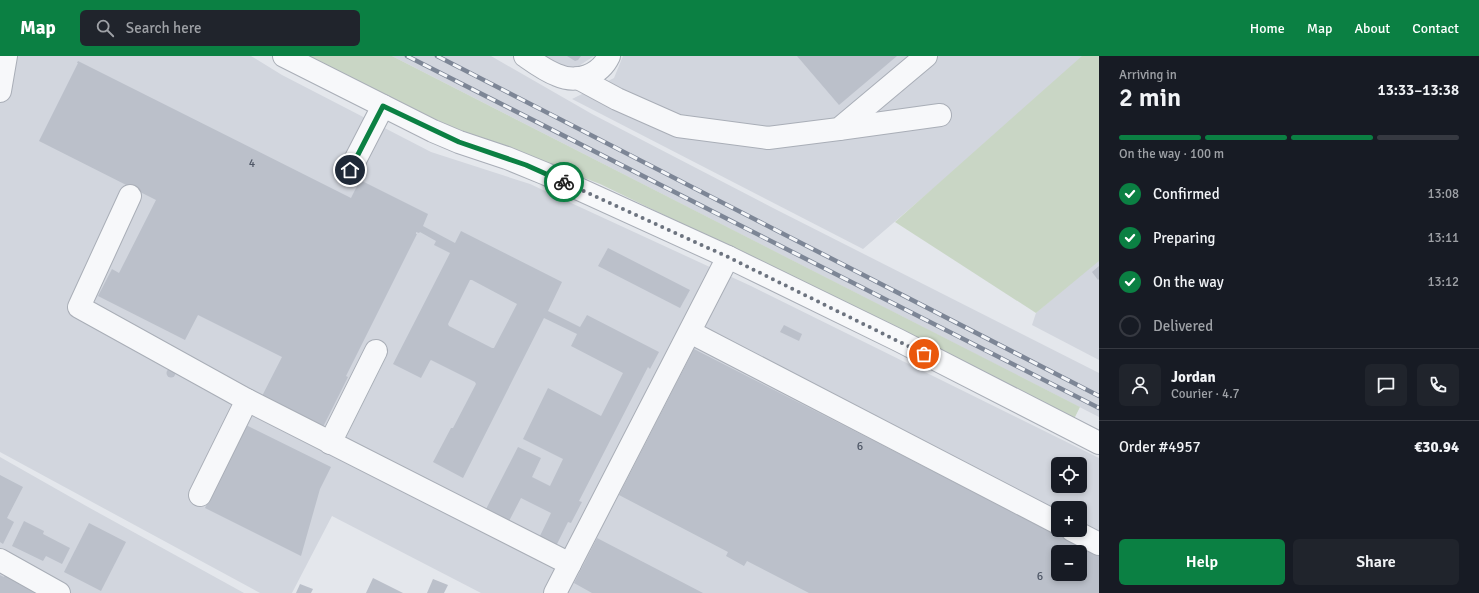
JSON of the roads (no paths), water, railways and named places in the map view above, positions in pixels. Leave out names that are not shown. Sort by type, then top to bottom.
[{"type":"street","points":[[0,91],[6,56]]},
{"type":"street","points":[[284,56],[383,106],[459,142],[507,158],[546,174],[728,257],[1099,443]]},
{"type":"street","points":[[525,56],[557,76],[567,78],[584,77],[595,72],[601,68],[609,56]]},
{"type":"street","points":[[839,129],[926,56]]},
{"type":"street","points":[[578,78],[617,99],[678,126],[768,138],[940,116]]},
{"type":"street","points":[[350,170],[383,106]]},
{"type":"street","points":[[130,196],[78,307],[247,400],[570,564]]},
{"type":"street","points":[[556,593],[728,257]]},
{"type":"street","points":[[690,332],[1051,519]]},
{"type":"street","points":[[330,443],[376,351]]},
{"type":"street","points":[[200,495],[247,400]]},
{"type":"street","points":[[1086,537],[1099,544]]},
{"type":"street","points":[[0,560],[59,593]]},
{"type":"railway","points":[[407,56],[1099,408]]},
{"type":"railway","points":[[437,56],[1099,396]]}]
